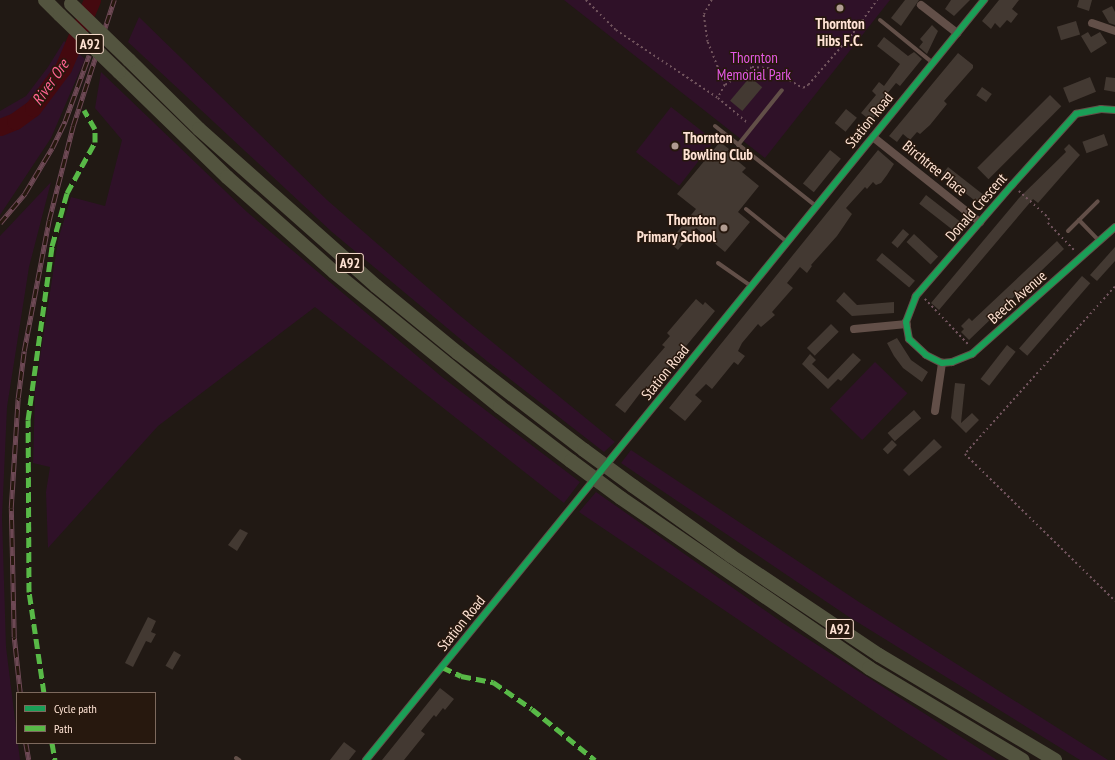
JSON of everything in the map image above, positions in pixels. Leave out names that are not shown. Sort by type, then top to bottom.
[{"type":"highway","name":"A92","points":[[45,0],[227,177],[334,272],[482,392],[621,498],[869,668],[1023,760]]},
{"type":"highway","name":"A92","points":[[69,2],[198,129],[376,286],[458,353],[584,450],[731,556],[879,655],[1055,760]]},
{"type":"street","name":"Station Road","points":[[366,760],[984,0]]},
{"type":"street","points":[[921,5],[957,34]]},
{"type":"street","points":[[1092,23],[1115,31]]},
{"type":"street","name":"Donald Crescent","points":[[907,324],[919,293],[1012,184],[1076,114],[1101,109],[1115,110]]},
{"type":"street","name":"Birchtree Place","points":[[873,137],[980,222]]},
{"type":"street","name":"Beech Avenue","points":[[942,363],[952,362],[974,352],[1082,258],[1115,227]]},
{"type":"street","points":[[854,329],[907,324],[910,339],[926,355],[942,363],[935,411]]},
{"type":"lane","points":[[880,20],[933,63]]},
{"type":"lane","points":[[738,145],[782,90]]},
{"type":"lane","points":[[715,126],[817,206]]},
{"type":"lane","points":[[1068,231],[1098,201]]},
{"type":"lane","points":[[746,209],[787,242]]},
{"type":"lane","points":[[1079,220],[1100,241]]},
{"type":"lane","points":[[718,263],[751,287]]},
{"type":"path","points":[[586,0],[616,30],[718,98],[753,127]]},
{"type":"path","points":[[712,0],[704,15],[704,26],[725,85]]},
{"type":"path","points":[[718,98],[725,85],[752,67],[768,68],[803,88],[808,85],[853,33],[877,0]]},
{"type":"path","points":[[1012,184],[1049,218],[1048,224],[1082,258]]},
{"type":"path","points":[[1115,287],[966,454],[1115,601]]},
{"type":"path","points":[[919,293],[974,352]]},
{"type":"green space","name":"Thornton Memorial Park","points":[[564,0],[890,0],[765,158]]},
{"type":"green space","points":[[139,17],[327,200],[458,314],[615,442],[604,452],[488,362],[332,232],[128,42]]},
{"type":"green space","points":[[64,41],[85,59],[51,138],[0,215],[0,111],[26,96],[48,67]]},
{"type":"green space","points":[[101,72],[247,212],[442,377],[580,482],[564,503],[315,307],[158,426],[48,548],[46,492],[50,467],[33,463],[35,391],[58,240],[71,197],[105,206],[122,140],[95,108]]},
{"type":"green space","name":"Thornton Bowling Club","points":[[671,107],[714,141],[679,186],[636,152]]},
{"type":"green space","points":[[51,182],[29,267],[7,407],[2,517],[6,647],[16,728],[16,744],[18,744],[20,760],[0,760],[0,236]]},
{"type":"green space","points":[[875,362],[907,393],[862,440],[830,409]]},
{"type":"green space","points":[[631,450],[859,602],[1108,760],[1080,760],[846,615],[621,463]]},
{"type":"green space","points":[[596,492],[783,623],[997,760],[948,760],[897,727],[579,512]]},
{"type":"building","points":[[905,0],[919,0],[901,26],[891,18]]},
{"type":"building","points":[[951,0],[970,0],[954,16],[945,9]]},
{"type":"building","points":[[999,0],[1019,0],[1012,9],[1018,14],[1011,23],[1007,20],[1000,28],[995,23],[991,29],[982,21]]},
{"type":"building","points":[[1079,0],[1092,0],[1089,11],[1077,7]]},
{"type":"building","points":[[1112,6],[1115,12],[1115,25],[1109,23],[1102,11]]},
{"type":"building","points":[[1076,21],[1080,34],[1061,40],[1057,27]]},
{"type":"building","points":[[932,25],[938,31],[927,54],[919,47],[923,42],[920,39]]},
{"type":"building","points":[[1088,32],[1091,37],[1100,32],[1107,43],[1091,53],[1081,36]]},
{"type":"building","points":[[884,37],[908,56],[914,52],[922,59],[900,86],[896,83],[878,105],[882,108],[871,121],[861,113],[876,95],[872,91],[879,82],[884,86],[900,64],[877,46]]},
{"type":"building","points":[[958,53],[973,65],[973,68],[944,101],[947,104],[930,125],[920,134],[917,132],[910,140],[903,134],[897,142],[889,136]]},
{"type":"building","points":[[750,77],[762,87],[742,111],[730,101]]},
{"type":"building","points":[[1090,77],[1096,92],[1069,103],[1063,88]]},
{"type":"building","points":[[1106,77],[1115,78],[1115,92],[1104,90]]},
{"type":"building","points":[[982,87],[992,94],[986,102],[976,95]]},
{"type":"building","points":[[1050,95],[1061,106],[988,179],[977,168]]},
{"type":"building","points":[[846,109],[857,118],[846,132],[835,123]]},
{"type":"building","points":[[1104,134],[1108,145],[1086,153],[1082,142]]},
{"type":"building","points":[[720,142],[729,149],[727,152],[746,168],[742,172],[759,186],[738,212],[750,222],[725,252],[696,228],[678,250],[669,242],[696,209],[677,194]]},
{"type":"building","points":[[1069,144],[1080,155],[1038,203],[1033,199],[939,310],[931,303],[1019,198],[1066,152],[1064,149]]},
{"type":"building","points":[[830,150],[841,159],[814,192],[803,183]]},
{"type":"building","points":[[878,150],[894,164],[887,175],[881,183],[876,185],[873,182],[867,189],[865,187],[846,208],[852,214],[837,236],[811,265],[812,266],[807,273],[800,267],[787,283],[793,288],[772,312],[775,315],[761,327],[758,324],[742,343],[738,351],[745,356],[738,365],[734,362],[712,389],[706,384],[695,395],[702,401],[685,421],[669,408]]},
{"type":"building","points":[[948,167],[985,196],[979,204],[942,175]]},
{"type":"building","points":[[926,195],[964,225],[957,233],[919,204]]},
{"type":"building","points":[[903,229],[909,234],[898,248],[891,243]]},
{"type":"building","points":[[914,234],[938,257],[931,265],[906,242]]},
{"type":"building","points":[[1057,241],[1064,249],[969,340],[961,332],[964,329],[961,326],[969,318],[972,321]]},
{"type":"building","points":[[1115,247],[1115,261],[1097,281],[1090,275]]},
{"type":"building","points":[[882,253],[915,281],[909,288],[876,260]]},
{"type":"building","points":[[1082,276],[1090,283],[1027,356],[1019,348]]},
{"type":"building","points":[[844,292],[857,305],[894,302],[894,313],[852,316],[836,301]]},
{"type":"building","points":[[696,299],[703,305],[705,302],[715,311],[649,391],[644,388],[625,413],[615,405],[665,347],[662,345],[670,336],[667,333]]},
{"type":"building","points":[[831,324],[839,332],[815,356],[807,348]]},
{"type":"building","points":[[897,338],[911,360],[928,372],[922,382],[903,368],[894,356],[887,343]]},
{"type":"building","points":[[1007,345],[1016,352],[989,386],[981,379]]},
{"type":"building","points":[[853,353],[861,360],[841,381],[838,379],[828,389],[802,364],[810,354],[816,360],[812,364],[828,379]]},
{"type":"building","points":[[955,383],[965,384],[961,423],[972,413],[979,420],[966,433],[951,418]]},
{"type":"building","points":[[914,410],[921,418],[895,441],[888,433]]},
{"type":"building","points":[[934,439],[942,447],[909,476],[903,470]]},
{"type":"building","points":[[892,440],[897,445],[888,454],[883,449]]},
{"type":"building","points":[[240,529],[248,533],[237,551],[228,545]]},
{"type":"building","points":[[148,617],[156,621],[151,632],[156,634],[151,643],[146,641],[133,667],[125,663]]},
{"type":"building","points":[[174,651],[181,655],[172,670],[166,666]]},
{"type":"building","points":[[440,688],[454,699],[445,710],[443,708],[436,717],[434,715],[421,731],[425,734],[404,760],[382,760]]},
{"type":"building","points":[[344,742],[356,751],[349,760],[330,760]]},
{"type":"waterway","name":"River Ore","points":[[0,127],[15,121],[33,108],[63,68],[92,0]]},
{"type":"railway","points":[[20,692],[14,637],[11,508],[18,398],[24,351],[49,220],[73,126],[114,0]]},
{"type":"railway","points":[[0,223],[25,193],[52,148],[65,121],[89,55]]},
{"type":"railway","points":[[26,744],[29,760]]},
{"type":"marked path","points":[[44,692],[29,592],[28,420],[52,246],[67,193],[95,142],[95,129],[84,110]]},
{"type":"marked path","points":[[442,667],[461,676],[493,682],[532,709],[595,760]]},
{"type":"marked path","points":[[52,744],[55,760]]},
{"type":"cycle path","points":[[366,760],[984,0]]},
{"type":"cycle path","points":[[1115,110],[1101,109],[1076,114],[1012,185],[916,296],[906,322],[909,339],[926,355],[942,363],[952,362],[972,354],[1115,227]]},
{"type":"place","name":"Thornton Hibs F.C.","points":[[840,8]]},
{"type":"place","name":"Thornton Bowling Club","points":[[675,146]]},
{"type":"place","name":"Thornton Primary School","points":[[724,228]]}]
